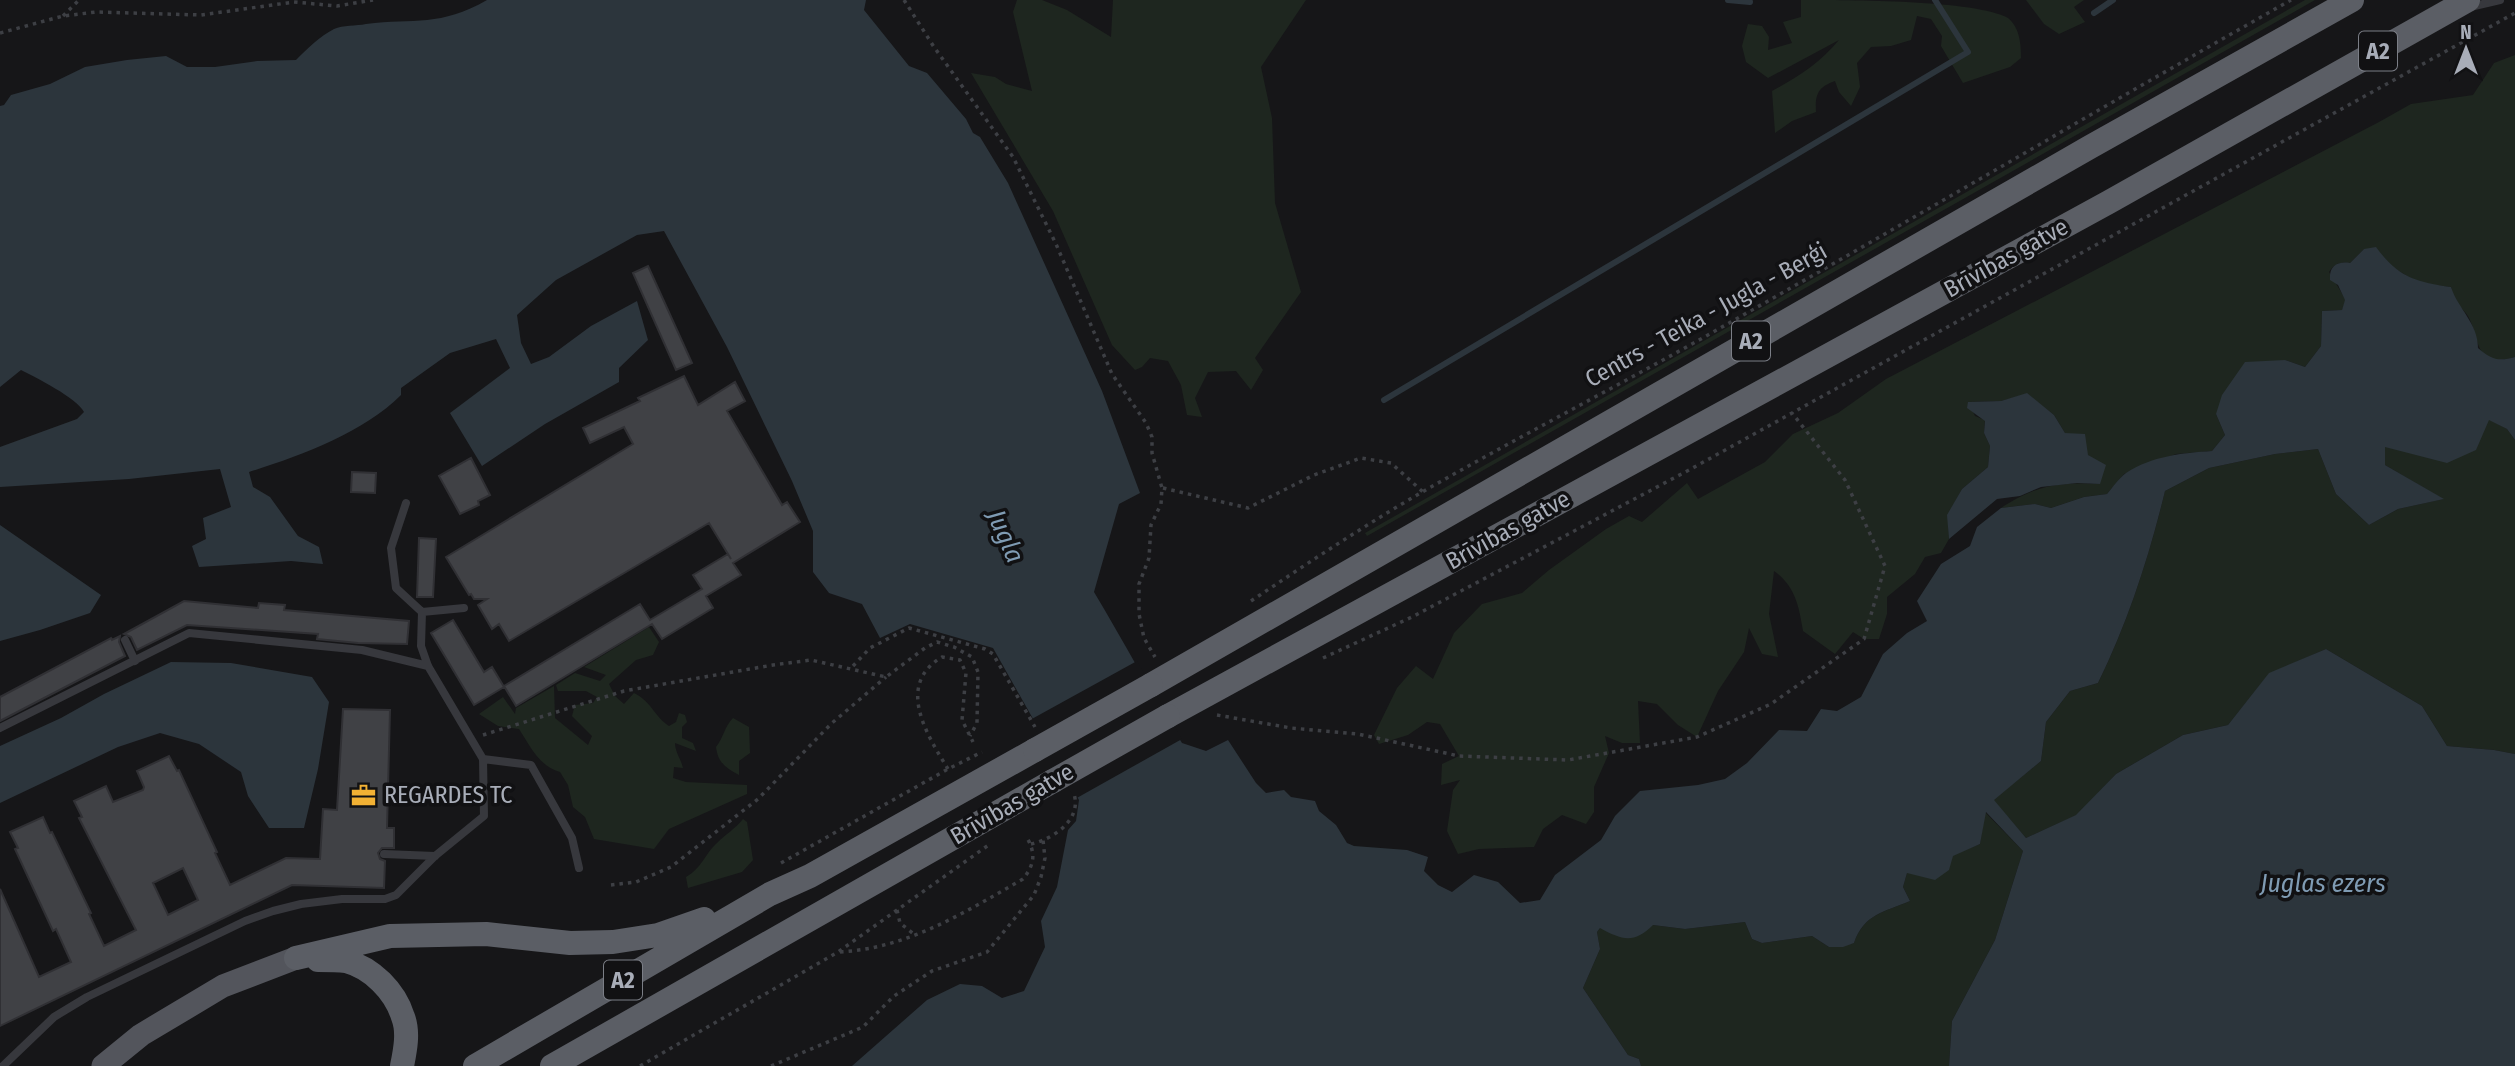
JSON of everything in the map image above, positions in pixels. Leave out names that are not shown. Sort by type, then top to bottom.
[{"type":"highway","name":"Brīvības gatve","points":[[475,1066],[770,894],[810,876],[1038,743],[1149,673],[2352,0]]},
{"type":"highway","name":"Brīvības gatve","points":[[552,1066],[1060,782],[1168,716],[2097,209],[2468,0]]},
{"type":"highway","points":[[296,958],[390,936],[430,933],[486,934],[570,943],[613,942],[684,928],[770,894]]},
{"type":"highway","points":[[296,958],[346,961],[370,971],[390,992],[404,1018],[406,1045],[402,1066]]},
{"type":"highway","points":[[569,1066],[600,1039]]},
{"type":"main road","points":[[103,1066],[141,1035],[223,986],[296,958]]},
{"type":"lane","points":[[2446,13],[2500,0]]},
{"type":"lane","points":[[406,503],[391,548],[396,588],[422,612],[464,608]]},
{"type":"lane","points":[[3,1066],[54,1017],[87,997],[245,921],[273,911],[328,901],[385,899],[397,895],[435,856],[484,816],[484,759],[428,666],[421,646],[422,612]]},
{"type":"lane","points":[[0,728],[190,634],[362,650],[428,666]]},
{"type":"lane","points":[[125,640],[135,661]]},
{"type":"lane","points":[[484,759],[531,765],[572,838],[579,868]]},
{"type":"lane","points":[[384,854],[435,856]]},
{"type":"path","points":[[63,16],[79,0]]},
{"type":"path","points":[[0,33],[63,16],[96,12],[201,15],[294,2],[337,6],[373,0]]},
{"type":"path","points":[[904,0],[934,47],[1013,157],[1056,244],[1112,374],[1146,423],[1152,437],[1152,453],[1162,488],[1161,504],[1152,525],[1149,558],[1139,584],[1139,614],[1144,638],[1155,657]]},
{"type":"path","name":"Centrs - Teika - Jugla - Berģi","points":[[1241,607],[1311,560],[1423,492],[1899,227],[2045,140],[2291,0]]},
{"type":"path","points":[[1320,659],[1412,617],[1792,413],[2515,13]]},
{"type":"path","points":[[1224,708],[1212,714],[1291,728],[1358,734],[1459,756],[1568,760],[1698,737],[1771,704],[1864,639],[1885,566],[1845,480],[1792,413]]},
{"type":"path","points":[[1162,488],[1248,508],[1314,475],[1361,458],[1391,463],[1423,492]]},
{"type":"path","points":[[852,667],[870,648],[909,628],[985,649],[993,654],[1038,743]]},
{"type":"path","points":[[954,647],[956,641]]},
{"type":"path","points":[[611,885],[636,882],[671,867],[758,799],[832,723],[886,677],[937,642],[954,647],[972,657],[978,672],[977,723],[970,736]]},
{"type":"path","points":[[1149,673],[1155,657],[1166,651]]},
{"type":"path","points":[[948,769],[917,705],[922,679],[928,669],[942,657],[960,660],[966,673],[962,720],[973,742]]},
{"type":"path","points":[[473,738],[624,691],[811,660],[852,667],[886,677]]},
{"type":"path","points":[[773,868],[948,769],[991,748]]},
{"type":"path","points":[[1031,844],[1068,825],[1076,800],[1060,782]]},
{"type":"path","points":[[838,952],[856,951],[917,936],[1023,879],[1033,867],[1031,844],[1026,836]]},
{"type":"path","points":[[640,1066],[838,952],[996,840]]},
{"type":"path","points":[[771,1066],[863,1027],[894,996],[932,971],[986,952],[1034,895],[1045,858],[1043,840]]},
{"type":"path","points":[[897,910],[900,923],[917,936]]},
{"type":"shaded area","points":[[1017,0],[1042,0],[1067,10],[1111,37],[1113,0],[1306,0],[1261,67],[1272,118],[1275,203],[1301,292],[1255,358],[1263,370],[1251,390],[1236,371],[1208,372],[1195,398],[1202,417],[1187,415],[1181,385],[1168,361],[1150,358],[1135,370],[1112,345],[1053,211],[971,73],[995,77],[1006,84],[1032,91],[1013,12]]},
{"type":"shaded area","points":[[1801,0],[1910,2],[1992,12],[2008,18],[2015,26],[2021,58],[2010,67],[1963,83],[1941,46],[1942,36],[1931,19],[1917,16],[1911,40],[1891,46],[1871,47],[1857,63],[1860,87],[1851,106],[1839,92],[1835,81],[1819,92],[1816,112],[1792,121],[1775,133],[1772,91],[1808,69],[1839,40],[1768,78],[1746,62],[1742,46],[1748,24],[1762,26],[1769,37],[1768,50],[1792,43],[1783,22],[1801,17]]},
{"type":"shaded area","points":[[2026,0],[2084,0],[2074,7],[2085,22],[2059,34],[2044,24]]},
{"type":"shaded area","points":[[2305,0],[2315,0],[1367,536],[1365,533]]},
{"type":"shaded area","points":[[2515,55],[2515,357],[2501,360],[2485,356],[2468,316],[2457,303],[2451,287],[2418,283],[2364,249],[2350,263],[2338,264],[2329,272],[2346,300],[2342,310],[2322,311],[2321,346],[2305,367],[2285,360],[2216,414],[2225,435],[2212,451],[2176,454],[2124,474],[2107,494],[2084,497],[2051,508],[2035,504],[2001,508],[2026,494],[2048,487],[2100,484],[2088,455],[2065,433],[2054,415],[2027,394],[2001,401],[1968,402],[1975,416],[1985,420],[1984,433],[1990,446],[1988,467],[1962,489],[1948,515],[1949,539],[1941,553],[1925,557],[1915,574],[1887,597],[1887,614],[1879,639],[1864,639],[1853,632],[1835,654],[1803,631],[1795,597],[1787,583],[1774,571],[1769,614],[1778,657],[1762,654],[1749,628],[1744,652],[1718,691],[1697,737],[1678,725],[1657,704],[1638,701],[1640,743],[1622,743],[1605,736],[1609,753],[1594,787],[1594,812],[1586,824],[1562,815],[1543,829],[1534,847],[1479,849],[1458,854],[1447,831],[1453,790],[1460,780],[1441,785],[1442,764],[1459,756],[1440,724],[1427,722],[1408,735],[1379,744],[1374,735],[1397,688],[1416,666],[1433,679],[1454,633],[1482,604],[1522,593],[1606,529],[1629,516],[1642,522],[1687,483],[1698,499],[1765,462],[1793,434],[1838,413],[1886,379],[2411,104],[2473,95],[2494,63]]},
{"type":"shaded area","points":[[2489,419],[2507,429],[2515,440],[2515,754],[2447,746],[2422,706],[2326,649],[2269,674],[2228,725],[2183,735],[2116,774],[2077,815],[2026,838],[1993,800],[2041,761],[2046,722],[2070,691],[2098,683],[2137,589],[2165,491],[2209,468],[2275,454],[2318,449],[2336,494],[2369,525],[2398,509],[2443,499],[2385,465],[2385,447]]},
{"type":"shaded area","points":[[649,627],[659,642],[653,655],[636,660],[609,684],[615,696],[624,704],[634,693],[645,700],[669,726],[676,722],[679,713],[685,715],[687,722],[682,727],[682,738],[693,743],[696,751],[675,743],[683,768],[674,767],[673,778],[686,782],[747,785],[747,794],[669,829],[654,849],[594,839],[585,817],[573,807],[568,785],[560,772],[541,760],[519,729],[498,726],[479,714],[503,697],[515,714],[516,708],[554,686],[555,718],[588,745],[592,736],[572,716],[575,705],[593,703],[597,697],[586,691],[558,691],[556,685],[575,673],[600,681],[606,675],[584,667]]},
{"type":"shaded area","points":[[733,718],[749,727],[750,753],[739,761],[739,775],[723,764],[716,747]]},
{"type":"shaded area","points":[[1985,812],[2023,851],[1995,940],[1952,1021],[1949,1066],[1641,1066],[1639,1059],[1628,1055],[1583,988],[1600,949],[1597,932],[1600,928],[1653,925],[1685,929],[1745,922],[1752,939],[1762,943],[1812,936],[1829,947],[1854,943],[1858,933],[1869,920],[1883,911],[1910,901],[1903,887],[1907,873],[1980,844]]},
{"type":"shaded area","points":[[743,819],[747,822],[753,860],[742,872],[688,888],[686,877],[696,870],[720,840]]},
{"type":"water","points":[[487,0],[866,0],[864,10],[909,66],[927,73],[966,119],[1008,183],[1102,391],[1140,493],[1119,504],[1094,592],[1182,743],[1206,751],[1228,740],[1256,783],[1266,793],[1284,790],[1291,797],[1315,801],[1319,811],[1336,825],[1347,843],[1354,846],[1407,850],[1428,857],[1424,871],[1438,885],[1452,892],[1474,875],[1498,882],[1520,903],[1540,900],[1555,875],[1601,840],[1615,816],[1640,791],[1698,785],[1725,779],[1747,763],[1779,730],[1807,731],[1821,709],[1837,711],[1861,697],[1883,654],[1907,633],[1927,621],[1917,601],[1941,564],[1970,546],[1977,527],[2001,508],[2035,504],[2051,508],[2084,497],[2107,494],[2123,475],[2136,467],[2178,454],[2212,451],[2225,435],[2216,414],[2222,395],[2245,362],[2285,360],[2305,367],[2321,346],[2322,311],[2342,310],[2345,300],[2338,285],[2330,280],[2332,268],[2341,263],[2350,263],[2364,249],[2376,247],[2400,272],[2427,283],[2451,287],[2475,331],[2478,348],[2483,352],[2499,359],[2515,357],[2515,440],[2507,429],[2489,420],[2476,450],[2447,463],[2385,447],[2385,465],[2444,499],[2398,509],[2369,525],[2336,494],[2318,449],[2275,454],[2209,468],[2165,491],[2137,589],[2098,683],[2070,691],[2046,722],[2041,761],[1994,800],[2026,838],[2076,815],[2116,774],[2183,735],[2228,725],[2269,673],[2326,649],[2422,706],[2447,746],[2515,754],[2515,1066],[1949,1066],[1952,1021],[1995,940],[2023,851],[1986,812],[1980,844],[1953,856],[1949,870],[1935,880],[1907,873],[1903,887],[1910,901],[1876,915],[1863,926],[1854,943],[1843,947],[1829,947],[1812,936],[1762,943],[1752,939],[1745,922],[1685,929],[1653,925],[1640,935],[1628,938],[1600,928],[1597,932],[1600,949],[1583,988],[1628,1055],[1639,1059],[1641,1066],[852,1066],[927,1000],[960,984],[982,986],[1002,998],[1024,991],[1045,947],[1041,921],[1057,887],[1068,830],[1076,821],[1079,800],[993,648],[910,624],[880,638],[862,604],[829,593],[813,572],[813,531],[792,481],[727,347],[664,231],[637,235],[556,280],[517,315],[521,343],[531,364],[549,357],[591,326],[637,301],[648,340],[619,368],[619,382],[545,424],[482,466],[450,413],[510,368],[496,339],[450,353],[401,388],[401,395],[386,409],[350,432],[289,459],[249,472],[253,487],[270,497],[298,536],[319,547],[323,564],[291,561],[199,567],[192,546],[206,539],[203,518],[231,507],[220,469],[129,479],[0,487],[0,447],[77,419],[84,412],[65,394],[21,370],[0,387],[0,106],[4,105],[11,95],[50,84],[85,67],[127,60],[166,56],[187,67],[215,67],[257,61],[296,60],[319,39],[338,28],[441,18],[470,9]]},
{"type":"water","points":[[2027,393],[2054,415],[2065,433],[2085,434],[2088,455],[2106,465],[2100,484],[2077,483],[2041,487],[2020,496],[1997,499],[1949,539],[1947,515],[1962,489],[1988,467],[1990,446],[1984,433],[1985,421],[1967,408],[1968,402],[2001,401]]},
{"type":"water","points":[[0,525],[101,595],[90,613],[0,641]]},
{"type":"water","points":[[171,662],[231,663],[312,677],[329,702],[318,769],[304,828],[269,828],[248,796],[241,772],[199,744],[160,733],[118,747],[0,803],[0,746]]},
{"type":"pier","points":[[1137,661],[1182,739],[1075,799],[1030,720]]},
{"type":"building","points":[[648,266],[692,363],[676,370],[633,273]]},
{"type":"building","points":[[684,376],[698,405],[735,382],[745,401],[727,411],[782,505],[787,502],[800,522],[733,563],[741,575],[706,596],[713,608],[662,639],[652,624],[516,706],[504,686],[640,604],[650,620],[702,589],[693,575],[728,554],[709,523],[509,641],[499,624],[492,629],[478,605],[487,599],[474,599],[469,595],[446,557],[633,444],[624,427],[590,443],[583,428]]},
{"type":"building","points":[[471,458],[490,495],[478,501],[479,505],[460,514],[439,476]]},
{"type":"building","points":[[352,472],[376,473],[375,493],[351,492]]},
{"type":"building","points":[[419,538],[436,539],[433,597],[417,597]]},
{"type":"building","points":[[184,601],[258,608],[259,603],[285,605],[284,610],[409,621],[407,644],[358,643],[317,639],[318,634],[187,625],[137,650],[131,637],[124,634]]},
{"type":"building","points":[[453,620],[484,672],[492,667],[504,687],[474,705],[431,633]]},
{"type":"building","points":[[120,636],[119,642],[125,656],[0,721],[0,697],[111,638],[112,640]]},
{"type":"building","points":[[343,709],[390,710],[387,828],[394,828],[394,848],[382,848],[378,853],[380,859],[385,861],[384,888],[292,885],[0,1026],[0,889],[39,977],[71,962],[56,929],[53,931],[15,849],[18,848],[10,832],[43,817],[91,913],[89,914],[104,946],[136,930],[79,818],[82,817],[74,801],[106,786],[113,802],[143,790],[137,771],[169,756],[177,771],[179,770],[230,885],[286,858],[320,859],[323,809],[337,810]],"holes":[[[183,868],[198,900],[168,915],[153,883]]]},
{"type":"waterway","points":[[1728,0],[1750,2]]},
{"type":"waterway","points":[[1384,400],[1968,52],[1935,0]]},
{"type":"waterway","points":[[2094,13],[2113,0]]},
{"type":"place","name":"REGARDES TC","points":[[364,795]]},
{"type":"water label","name":"Jugla","points":[[1006,536]]},
{"type":"water label","name":"Juglas ezers","points":[[2323,883]]}]
